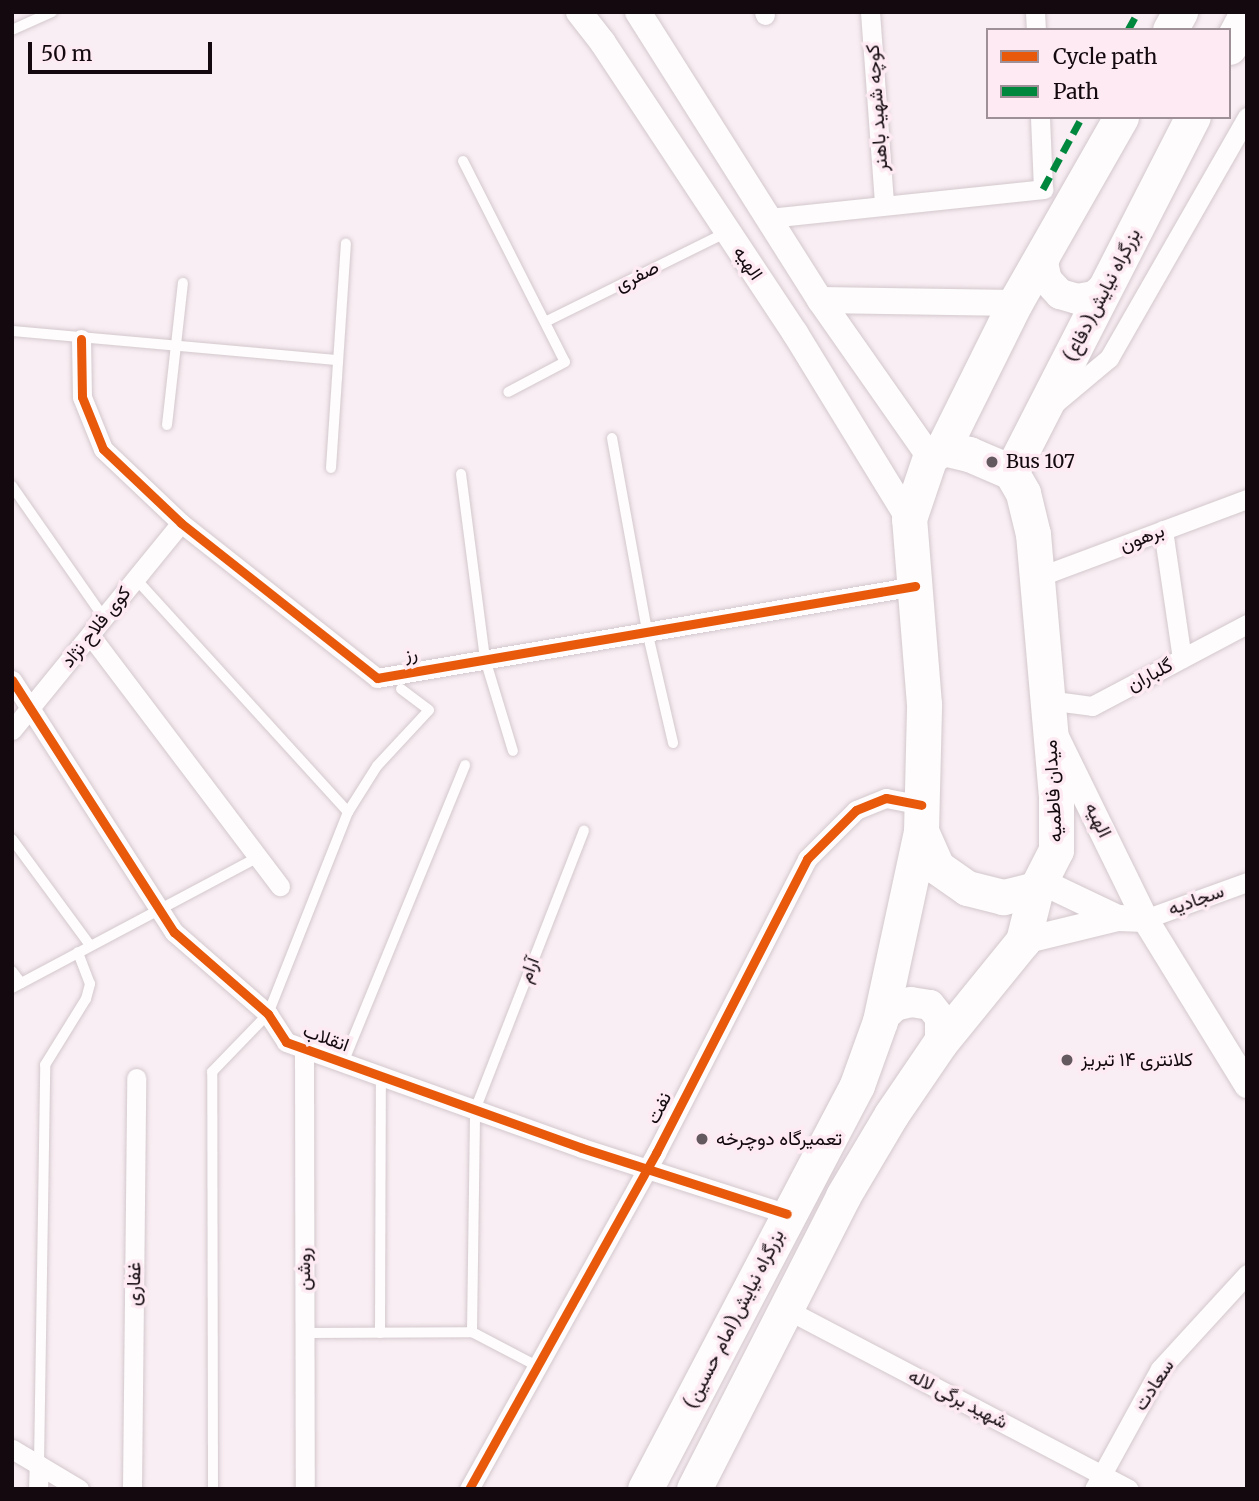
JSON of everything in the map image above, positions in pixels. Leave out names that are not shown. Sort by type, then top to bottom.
[{"type":"highway","points":[[1171,28],[1180,12]]},
{"type":"highway","points":[[1231,43],[1247,13]]},
{"type":"highway","points":[[1038,885],[1003,897],[967,888],[937,867],[921,818],[924,704],[909,519],[937,452],[1015,303],[1120,119]]},
{"type":"highway","name":"بزرگراه نیایش(دفاع)","points":[[1011,472],[1192,119]]},
{"type":"highway","points":[[937,452],[969,454],[1011,472]]},
{"type":"highway","name":"میدان فاطمیه","points":[[1011,472],[1023,493],[1033,534],[1056,795],[1056,850],[1038,885]]},
{"type":"highway","name":"بزرگراه نیایش(امام حسین)","points":[[645,1489],[857,1085],[880,1021],[921,818]]},
{"type":"highway","points":[[694,1489],[843,1196],[891,1115],[940,1043],[1023,941],[1038,885]]},
{"type":"main road","name":"الهیه","points":[[579,12],[603,43],[795,333],[909,519]]},
{"type":"main road","points":[[638,12],[820,300],[937,452]]},
{"type":"main road","points":[[1049,246],[1043,263],[1048,281],[1060,294],[1077,299],[1094,296],[1108,284]]},
{"type":"main road","points":[[820,300],[1015,303]]},
{"type":"main road","name":"الهیه","points":[[1048,712],[1145,919],[1247,1085]]},
{"type":"main road","points":[[1038,885],[1118,918]]},
{"type":"main road","points":[[1023,941],[1118,918],[1145,919]]},
{"type":"main road","points":[[880,1021],[895,1006],[911,1002],[930,1005],[940,1018],[940,1043]]},
{"type":"street","name":"کوچه شهید باهنر","points":[[870,12],[884,204]]},
{"type":"street","points":[[1040,416],[1110,358],[1247,117]]},
{"type":"street","points":[[769,218],[1043,189],[1040,119]]},
{"type":"street","name":"رز","points":[[81,339],[82,397],[103,449],[181,523],[377,678],[915,586]]},
{"type":"street","name":"برهون","points":[[1038,577],[1247,499]]},
{"type":"street","name":"کوی فلاح نژاد","points":[[12,730],[181,523]]},
{"type":"street","points":[[1163,530],[1182,658]]},
{"type":"street","name":"گلباران","points":[[1048,712],[1092,706],[1247,624]]},
{"type":"street","points":[[90,635],[280,886]]},
{"type":"street","name":"انقلاب","points":[[12,680],[174,932],[268,1014],[286,1042],[646,1169],[788,1214]]},
{"type":"street","name":"نفت","points":[[469,1489],[646,1169],[807,859],[856,810],[887,798],[921,818]]},
{"type":"street","name":"سجادیه","points":[[1145,919],[1247,882]]},
{"type":"street","name":"روشن","points":[[304,1048],[305,1489]]},
{"type":"street","name":"غفاری","points":[[132,1489],[136,1078]]},
{"type":"street","name":"سعادت","points":[[1098,1481],[1160,1369],[1247,1274]]},
{"type":"street","name":"شهید برگی لاله","points":[[786,1310],[1098,1481],[1129,1489]]},
{"type":"street","points":[[12,1448],[79,1489]]},
{"type":"street","points":[[38,1489],[39,1465]]},
{"type":"lane","points":[[12,30],[52,12]]},
{"type":"lane","points":[[463,161],[547,321],[565,362],[508,392]]},
{"type":"lane","name":"صفری","points":[[547,321],[727,232]]},
{"type":"lane","points":[[331,468],[346,244]]},
{"type":"lane","points":[[167,425],[183,283]]},
{"type":"lane","points":[[12,331],[337,360]]},
{"type":"lane","points":[[612,438],[647,631],[673,743]]},
{"type":"lane","points":[[461,474],[485,659],[513,751]]},
{"type":"lane","points":[[12,486],[104,618]]},
{"type":"lane","points":[[136,579],[348,812]]},
{"type":"lane","points":[[213,1489],[212,1072],[268,1014],[348,812],[377,766],[429,710],[401,689]]},
{"type":"lane","points":[[343,1063],[465,765]]},
{"type":"lane","name":"آرام","points":[[475,1110],[584,831]]},
{"type":"lane","points":[[12,839],[90,945]]},
{"type":"lane","points":[[12,971],[17,985],[258,857]]},
{"type":"lane","points":[[39,1465],[45,1065],[86,999],[90,984],[78,952]]},
{"type":"lane","points":[[380,1333],[381,1076]]},
{"type":"lane","points":[[472,1332],[475,1110]]},
{"type":"lane","points":[[304,1333],[472,1332],[537,1366]]},
{"type":"marked path","points":[[1129,28],[1138,12]]},
{"type":"marked path","points":[[1043,189],[1081,119]]},
{"type":"cycle path","points":[[81,339],[82,397],[103,449],[181,523],[377,678],[915,586]]},
{"type":"cycle path","points":[[12,680],[174,932],[268,1014],[286,1042],[582,1148],[787,1214]]},
{"type":"cycle path","points":[[469,1489],[656,1153],[807,859],[856,810],[886,798],[921,805]]},
{"type":"place","name":"Bus 107","points":[[992,462]]},
{"type":"place","name":"کلانتری ۱۴ تبریز","points":[[1067,1060]]},
{"type":"place","name":"تعمیرگاه دوچرخه","points":[[702,1139]]}]
